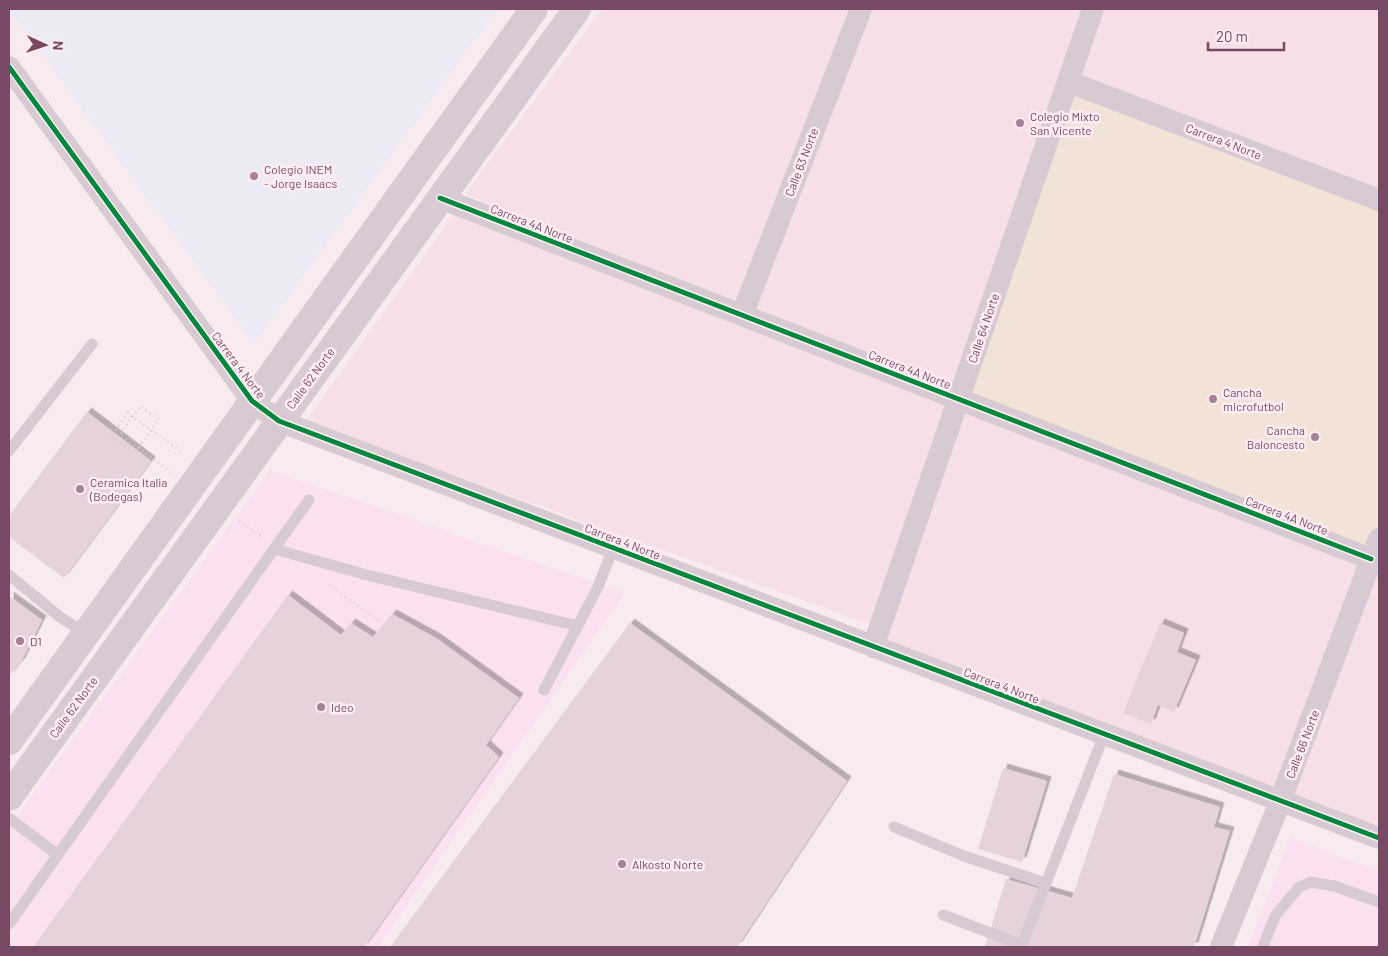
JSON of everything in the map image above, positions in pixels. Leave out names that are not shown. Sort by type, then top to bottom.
[{"type":"street","points":[[9,741],[534,9]]},
{"type":"street","name":"Calle 62 Norte","points":[[9,797],[577,9]]},
{"type":"street","name":"Calle 63 Norte","points":[[742,315],[861,9]]},
{"type":"street","name":"Calle 64 Norte","points":[[873,647],[1093,9]]},
{"type":"street","name":"Carrera 4 Norte","points":[[9,67],[252,401],[279,421],[1379,838]]},
{"type":"street","name":"Carrera 4 Norte","points":[[1069,82],[1379,200]]},
{"type":"street","name":"Carrera 4A Norte","points":[[440,198],[959,399],[1375,549]]},
{"type":"street","name":"Calle 66 Norte","points":[[1221,947],[1280,802],[1375,549]]},
{"type":"lane","points":[[9,452],[92,344]]},
{"type":"lane","points":[[9,924],[309,500]]},
{"type":"lane","points":[[544,690],[598,587],[613,548]]},
{"type":"lane","points":[[274,549],[367,575],[578,626]]},
{"type":"lane","points":[[9,575],[60,617],[86,633]]},
{"type":"lane","points":[[944,914],[1022,946],[1104,735]]},
{"type":"lane","points":[[9,818],[58,855]]},
{"type":"lane","points":[[894,827],[964,856],[1045,883]]},
{"type":"lane","points":[[1264,947],[1275,916],[1298,887],[1311,882],[1334,886],[1379,902]]},
{"type":"path","points":[[144,440],[135,453],[112,436],[128,413],[186,455]]},
{"type":"shaded area","name":"Colegio INEM - Jorge Isaacs","points":[[9,9],[497,9],[254,344]]},
{"type":"shaded area","points":[[602,9],[854,9],[738,302],[465,194]]},
{"type":"shaded area","points":[[867,9],[1087,9],[953,391],[751,312]]},
{"type":"shaded area","points":[[1104,9],[1379,9],[1379,196],[1079,83]]},
{"type":"shaded area","points":[[1069,82],[1379,200],[1379,538],[1371,559],[959,399]]},
{"type":"shaded area","points":[[457,210],[954,403],[875,626],[305,422]]},
{"type":"shaded area","points":[[959,399],[1379,541],[1379,838],[873,647]]},
{"type":"shaded area","name":"Ideo","points":[[270,470],[625,593],[378,947],[9,947],[9,827]]},
{"type":"shaded area","points":[[1290,838],[1379,871],[1379,947],[1248,947]]},
{"type":"building","name":"Ceramica Italia (Bodegas)","points":[[87,412],[151,461],[64,578],[9,537],[9,516]]},
{"type":"building","points":[[288,595],[341,635],[351,623],[373,637],[392,614],[436,638],[519,698],[486,745],[499,757],[364,947],[33,947]]},
{"type":"building","name":"D1","points":[[9,596],[42,620],[21,662],[9,676]]},
{"type":"building","name":"Alkosto Norte","points":[[630,623],[847,781],[737,947],[390,947]]},
{"type":"building","points":[[1160,623],[1184,633],[1177,652],[1196,660],[1174,712],[1158,705],[1151,724],[1123,713]]},
{"type":"building","points":[[1003,768],[1047,781],[1022,862],[978,849]]},
{"type":"building","points":[[1114,774],[1220,807],[1214,827],[1230,831],[1194,947],[985,947],[1006,879],[1072,898]]},
{"type":"cycle path","points":[[9,67],[252,401],[279,421],[1379,838]]},
{"type":"cycle path","points":[[440,198],[1371,559]]},
{"type":"place","name":"Colegio Mixto San Vicente","points":[[1020,123]]},
{"type":"place","name":"Colegio INEM - Jorge Isaacs","points":[[254,176]]},
{"type":"place","name":"Cancha microfutbol","points":[[1213,399]]},
{"type":"place","name":"Cancha Baloncesto","points":[[1315,437]]},
{"type":"place","name":"Ceramica Italia (Bodegas)","points":[[80,489]]},
{"type":"place","name":"D1","points":[[20,641]]},
{"type":"place","name":"Ideo","points":[[321,707]]},
{"type":"place","name":"Alkosto Norte","points":[[622,864]]}]
